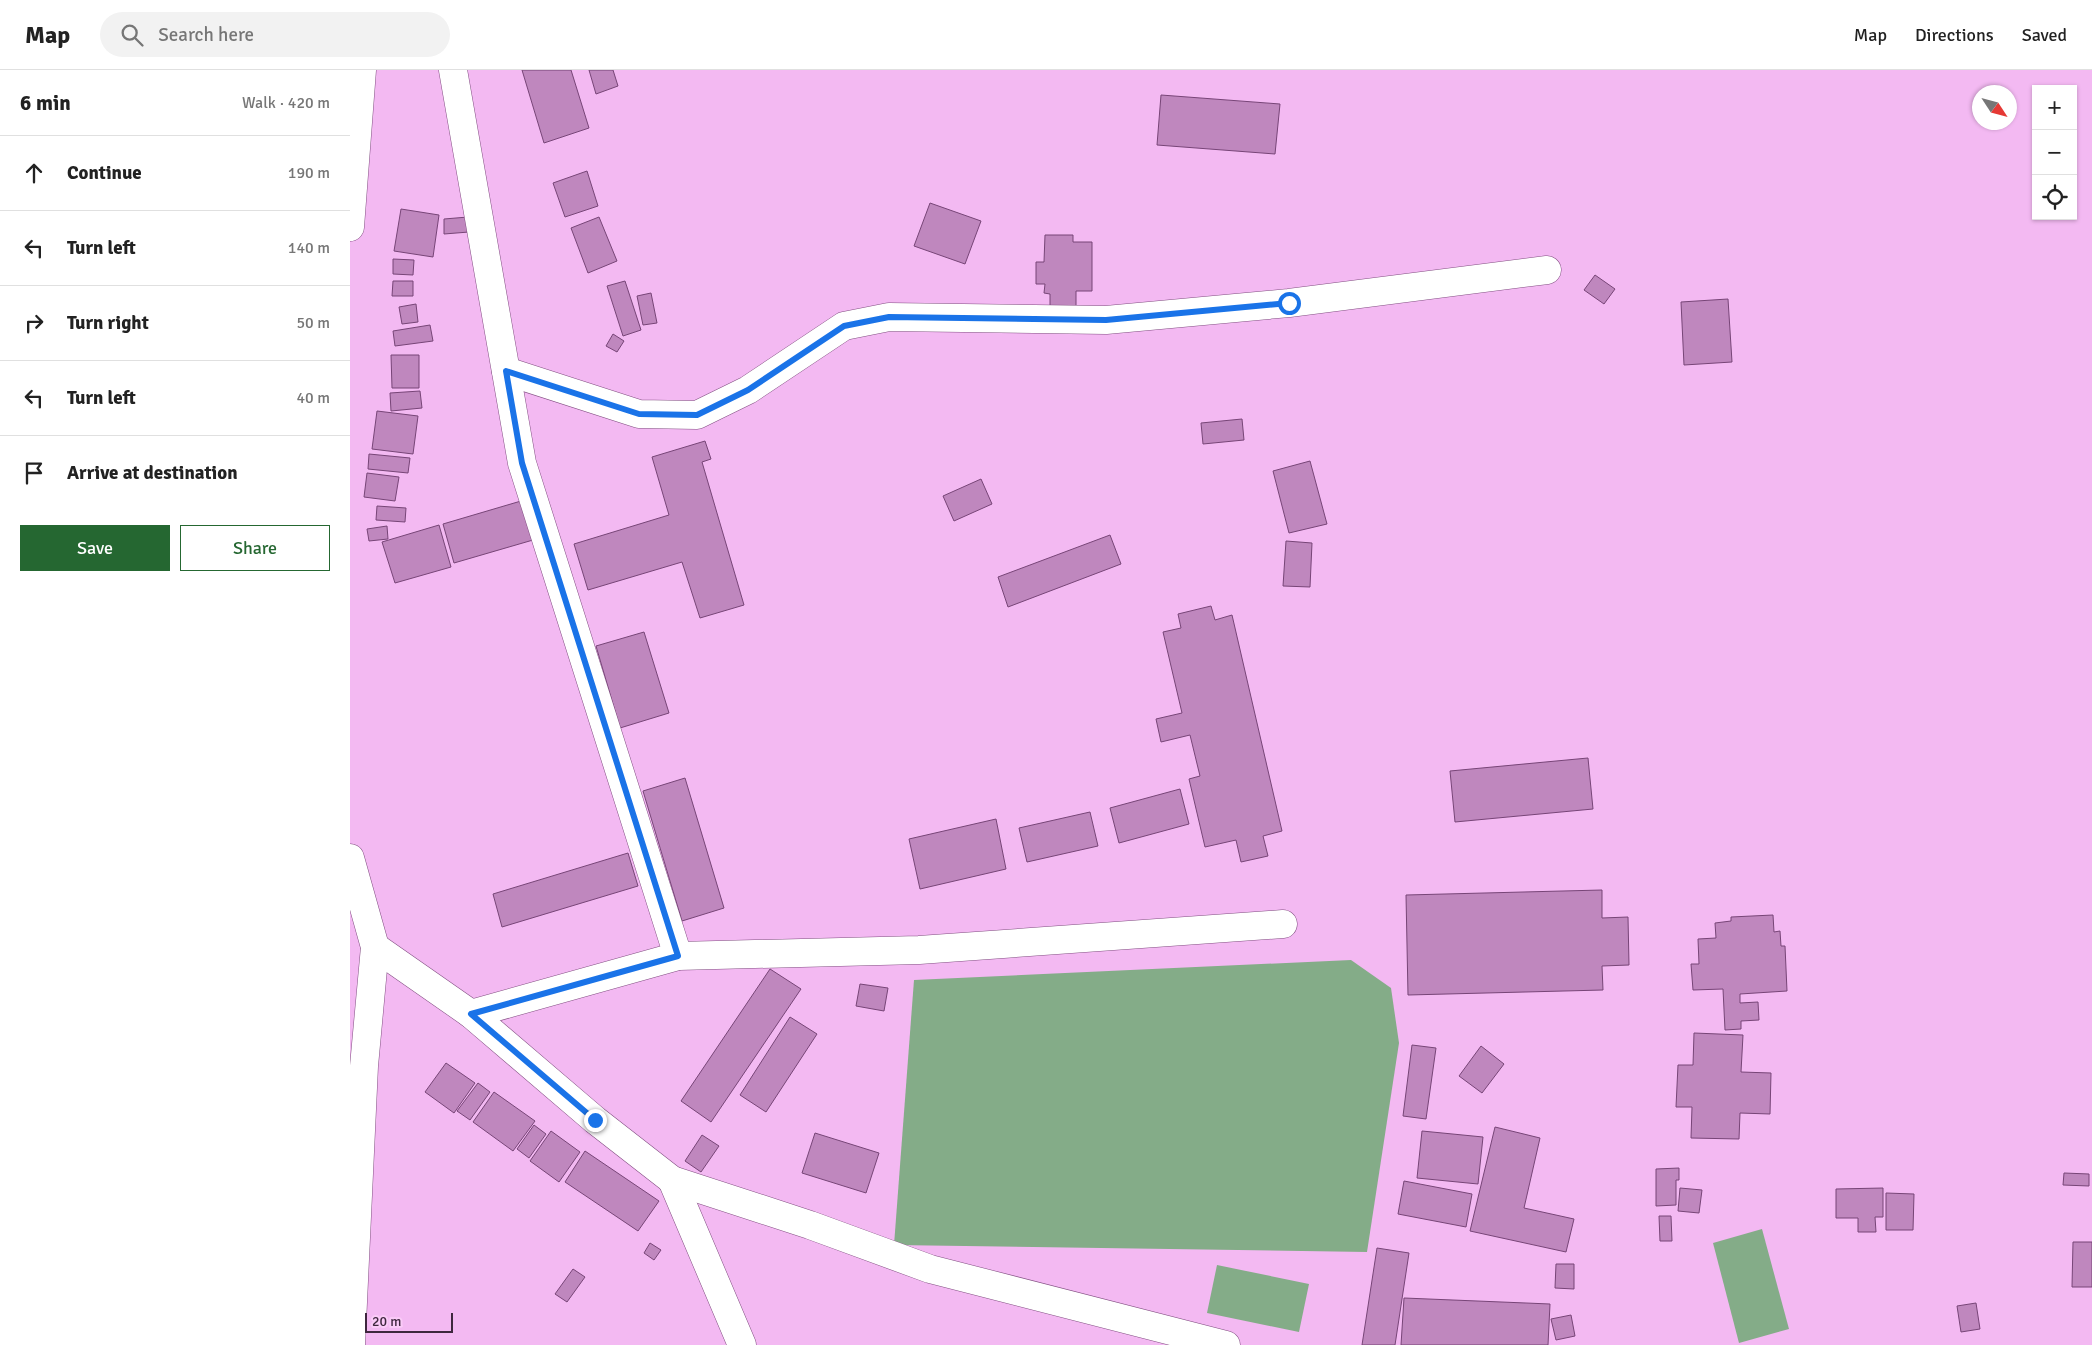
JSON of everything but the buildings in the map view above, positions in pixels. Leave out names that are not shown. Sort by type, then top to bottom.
[{"type":"street","points":[[350,227],[351,175],[362,70]]},
{"type":"street","points":[[453,70],[522,463],[678,956]]},
{"type":"street","points":[[506,371],[639,414],[697,415],[748,390],[844,326],[889,317],[1106,320],[1289,303],[1547,270]]},
{"type":"street","points":[[350,858],[375,947],[354,1192],[350,1340]]},
{"type":"street","points":[[471,1014],[678,956],[919,950],[1283,924]]},
{"type":"street","points":[[375,947],[471,1014],[595,1120],[672,1180],[810,1225],[930,1269],[1226,1345]]},
{"type":"street","points":[[672,1180],[742,1345]]},
{"type":"green space","points":[[1351,960],[1391,988],[1399,1043],[1367,1252],[894,1245],[914,980]]},
{"type":"green space","points":[[1762,1229],[1789,1329],[1739,1343],[1713,1243]]},
{"type":"green space","points":[[1217,1265],[1309,1284],[1299,1332],[1207,1313]]},
{"type":"route","points":[[595,1120],[471,1014],[678,956],[522,463],[506,371],[639,414],[697,415],[748,390],[844,326],[889,317],[1106,320],[1289,303]]}]
